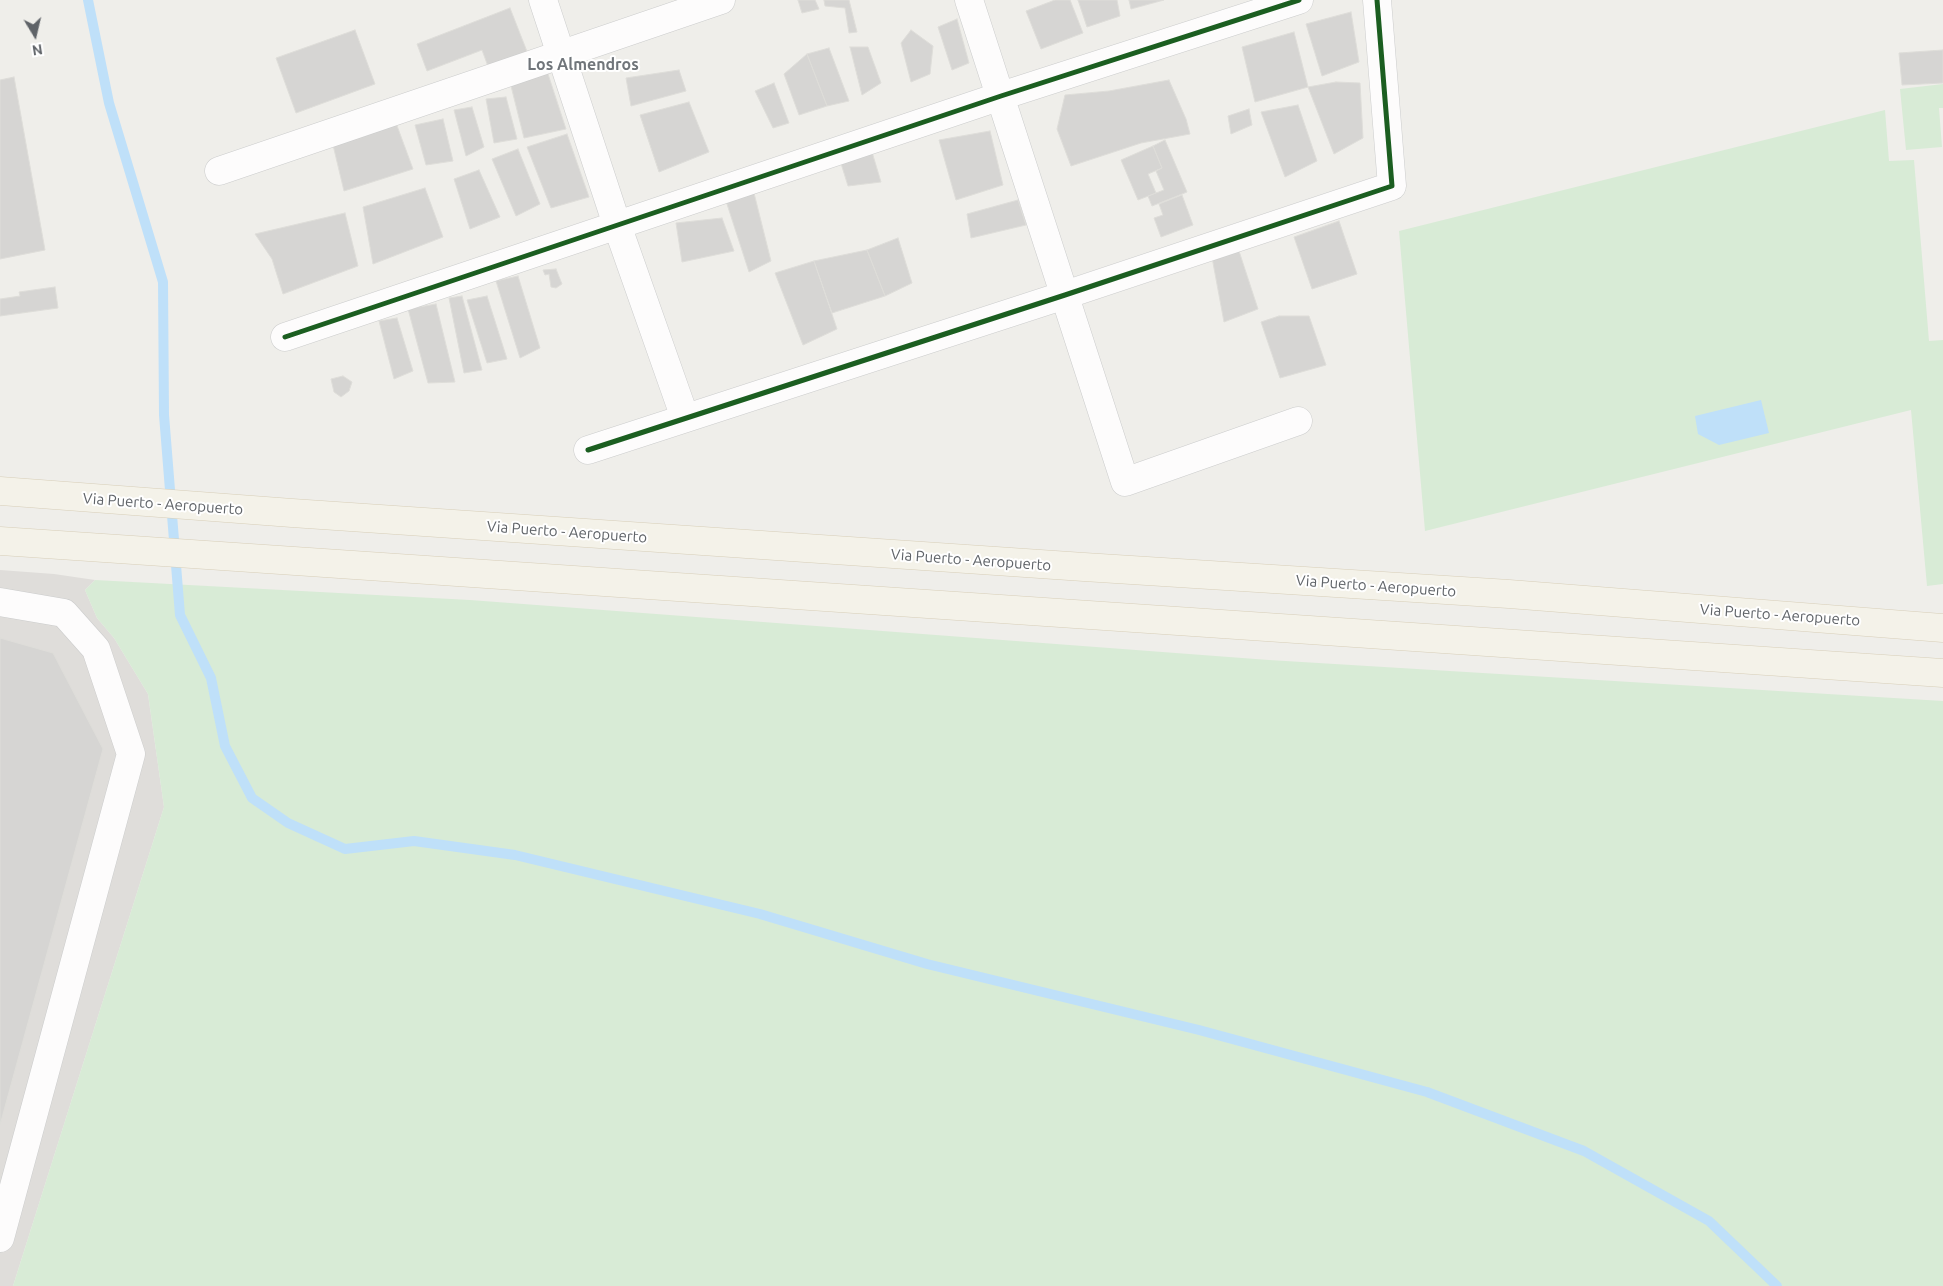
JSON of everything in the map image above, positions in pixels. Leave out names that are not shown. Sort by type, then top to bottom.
[{"type":"main road","name":"Via Puerto - Aeropuerto","points":[[0,491],[292,513],[1509,594],[1937,625]]},
{"type":"main road","points":[[0,541],[1943,673]]},
{"type":"street","points":[[544,0],[617,225],[685,418]]},
{"type":"street","points":[[219,171],[562,56],[721,0]]},
{"type":"street","points":[[969,0],[1125,482],[1298,421]]},
{"type":"street","points":[[286,337],[1001,96],[1299,0]]},
{"type":"street","points":[[588,450],[1065,295],[1392,186],[1376,0]]},
{"type":"street","points":[[0,602],[64,613],[96,649],[131,754],[0,1238]]},
{"type":"shaded area","points":[[0,570],[54,574],[95,580],[85,590],[97,618],[114,638],[148,694],[164,807],[13,1286],[0,1286]]},
{"type":"green space","points":[[1943,84],[1943,108],[1939,108],[1942,147],[1906,150],[1900,89]]},
{"type":"green space","points":[[1885,110],[1889,161],[1914,160],[1929,341],[1943,340],[1943,584],[1927,586],[1911,410],[1425,531],[1399,231]]},
{"type":"green space","points":[[95,580],[470,600],[1269,660],[1943,701],[1943,1286],[13,1286],[164,807],[148,694],[114,638],[97,618],[85,590]]},
{"type":"water","points":[[1761,400],[1769,433],[1719,445],[1698,434],[1695,416]]},
{"type":"building","points":[[798,0],[815,0],[819,9],[802,13]]},
{"type":"building","points":[[824,0],[849,0],[857,32],[849,33],[845,8],[825,6]]},
{"type":"building","points":[[1055,0],[1070,0],[1083,33],[1041,49],[1026,11]]},
{"type":"building","points":[[1078,0],[1117,0],[1120,16],[1087,27]]},
{"type":"building","points":[[1129,0],[1164,0],[1131,9]]},
{"type":"building","points":[[510,8],[528,54],[489,69],[482,50],[427,71],[417,44]]},
{"type":"building","points":[[1351,12],[1359,62],[1322,76],[1306,24]]},
{"type":"building","points":[[957,19],[969,63],[952,70],[938,27]]},
{"type":"building","points":[[355,30],[375,84],[296,113],[276,58]]},
{"type":"building","points":[[911,30],[933,46],[930,74],[911,82],[901,43]]},
{"type":"building","points":[[1294,32],[1308,87],[1255,102],[1242,47]]},
{"type":"building","points":[[850,47],[868,47],[881,83],[862,95]]},
{"type":"building","points":[[829,48],[849,101],[827,106],[807,54]]},
{"type":"building","points":[[1943,50],[1943,83],[1902,85],[1899,53]]},
{"type":"building","points":[[807,54],[827,106],[799,115],[784,74]]},
{"type":"building","points":[[679,70],[686,91],[631,106],[626,78]]},
{"type":"building","points":[[547,71],[566,129],[524,138],[510,82]]},
{"type":"building","points":[[14,77],[45,250],[0,259],[0,80]]},
{"type":"building","points":[[1169,80],[1186,119],[1190,134],[1141,143],[1071,166],[1057,129],[1065,95],[1109,91]]},
{"type":"building","points":[[1336,82],[1360,83],[1363,138],[1334,154],[1308,87]]},
{"type":"building","points":[[774,83],[789,123],[773,128],[755,91]]},
{"type":"building","points":[[506,97],[517,139],[494,143],[486,99]]},
{"type":"building","points":[[689,102],[709,152],[659,172],[640,115]]},
{"type":"building","points":[[1298,105],[1317,161],[1285,177],[1261,112]]},
{"type":"building","points":[[472,107],[484,147],[466,156],[454,110]]},
{"type":"building","points":[[1249,109],[1252,125],[1231,134],[1228,116]]},
{"type":"building","points":[[443,119],[453,161],[426,165],[415,125]]},
{"type":"building","points":[[396,123],[413,169],[344,191],[333,145]]},
{"type":"building","points":[[990,131],[1003,185],[956,200],[939,140]]},
{"type":"building","points":[[567,134],[589,197],[551,208],[527,147]]},
{"type":"building","points":[[1165,140],[1187,192],[1152,206],[1148,196],[1164,190],[1156,171],[1162,168],[1153,146]]},
{"type":"building","points":[[1153,146],[1162,168],[1148,174],[1156,193],[1138,200],[1121,160]]},
{"type":"building","points":[[518,149],[540,204],[516,216],[492,159]]},
{"type":"building","points":[[872,152],[881,182],[848,186],[839,157]]},
{"type":"building","points":[[479,170],[500,217],[470,229],[454,179]]},
{"type":"building","points":[[425,188],[443,237],[373,264],[363,207]]},
{"type":"building","points":[[754,193],[771,261],[749,272],[726,201]]},
{"type":"building","points":[[1182,195],[1193,225],[1161,237],[1154,218],[1163,215],[1159,204]]},
{"type":"building","points":[[1018,200],[1026,225],[971,238],[967,214]]},
{"type":"building","points":[[345,213],[358,266],[283,294],[272,259],[255,234]]},
{"type":"building","points":[[722,218],[734,251],[682,262],[676,223]]},
{"type":"building","points":[[1339,221],[1357,274],[1312,289],[1294,237]]},
{"type":"building","points":[[898,238],[912,283],[885,296],[867,250]]},
{"type":"building","points":[[1238,248],[1258,309],[1224,322],[1211,252]]},
{"type":"building","points":[[867,250],[885,296],[832,313],[814,261]]},
{"type":"building","points":[[814,261],[837,329],[803,345],[775,273]]},
{"type":"building","points":[[556,269],[562,284],[556,288],[551,287],[549,274],[545,275],[543,270]]},
{"type":"building","points":[[518,276],[540,348],[520,358],[496,281]]},
{"type":"building","points":[[55,287],[58,308],[0,316],[0,299],[20,296],[19,292]]},
{"type":"building","points":[[462,296],[482,370],[464,373],[449,298]]},
{"type":"building","points":[[487,296],[507,359],[487,363],[467,300]]},
{"type":"building","points":[[436,304],[455,382],[428,383],[408,309]]},
{"type":"building","points":[[1279,316],[1309,316],[1326,365],[1280,378],[1261,322]]},
{"type":"building","points":[[397,318],[413,371],[394,379],[379,321]]},
{"type":"building","points":[[343,376],[352,382],[349,391],[341,397],[334,392],[331,379]]},
{"type":"building","points":[[0,638],[53,653],[103,749],[0,1125]]},
{"type":"waterway","points":[[88,0],[109,103],[163,282],[164,415],[180,615],[211,678],[225,746],[252,798],[288,823],[345,849],[414,841],[515,855],[760,914],[927,964],[1199,1030],[1427,1092],[1584,1151],[1709,1221],[1777,1286]]},
{"type":"cycle path","points":[[285,337],[1001,96],[1299,0]]},
{"type":"cycle path","points":[[588,450],[1065,295],[1392,186],[1377,0]]},
{"type":"district","name":"Los Almendros","points":[[583,65]]}]
